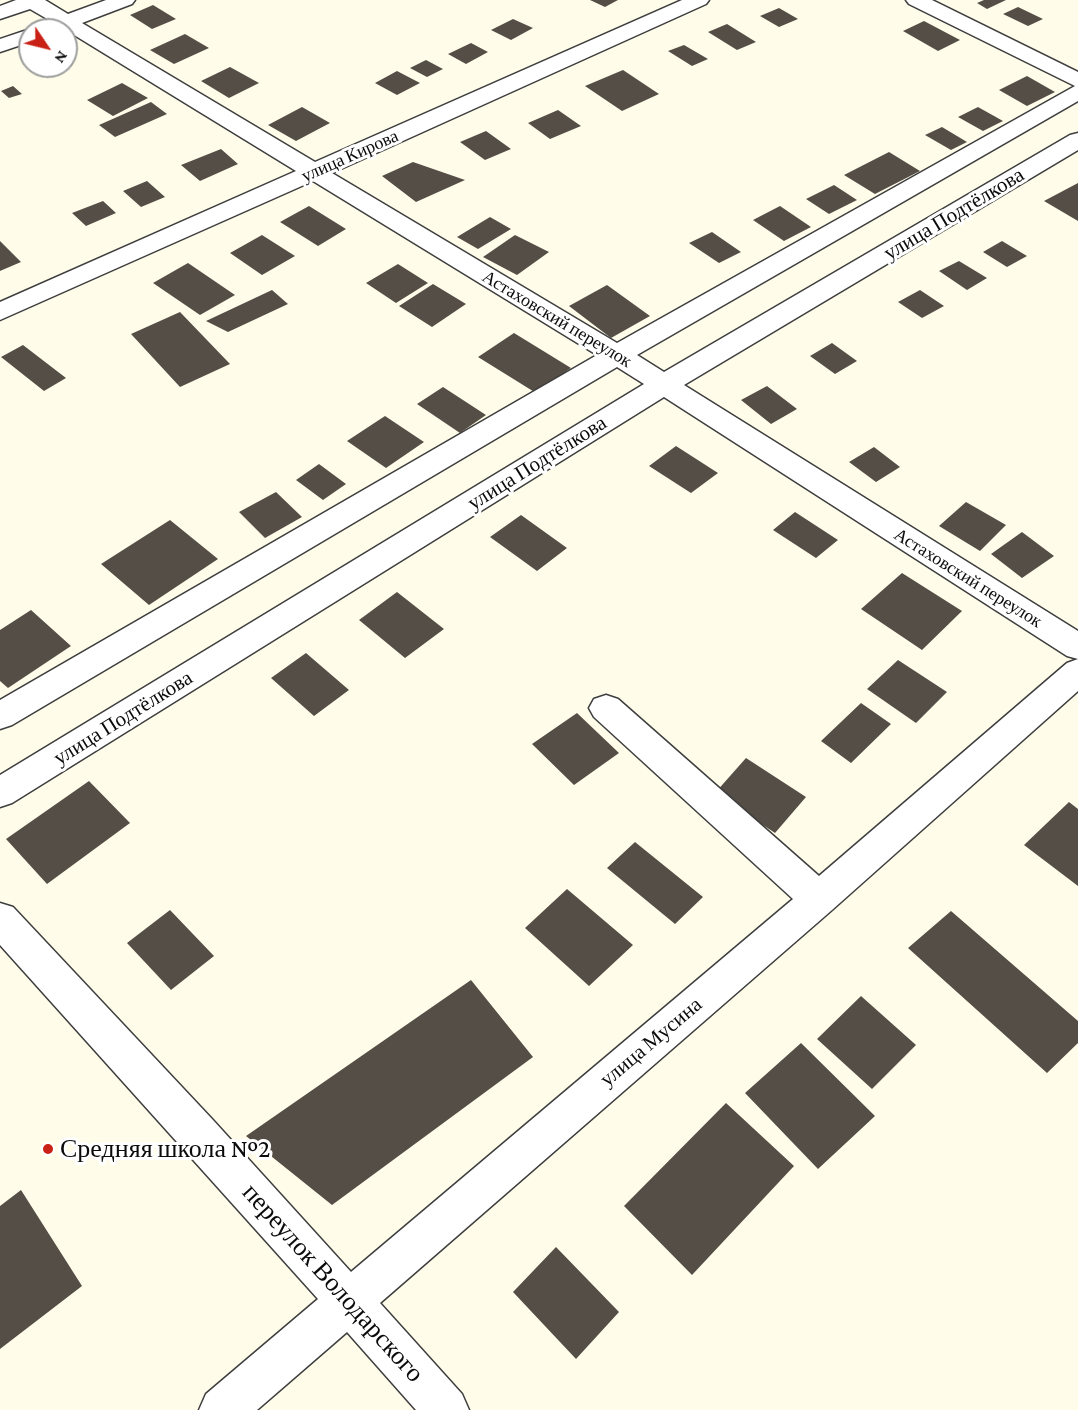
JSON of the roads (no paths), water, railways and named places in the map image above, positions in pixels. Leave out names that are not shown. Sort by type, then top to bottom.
[{"type":"street","points":[[0,13],[32,0]]},
{"type":"street","name":"Астаховский переулок","points":[[32,0],[47,18]]},
{"type":"street","points":[[76,18],[125,0]]},
{"type":"street","name":"улица Кирова","points":[[0,312],[699,0]]},
{"type":"street","points":[[916,0],[1078,80]]},
{"type":"street","points":[[0,46],[18,39]]},
{"type":"street","name":"Астаховский переулок","points":[[78,39],[314,172],[617,355],[1078,648]]},
{"type":"street","name":"улица Подтёлкова","points":[[0,716],[617,355],[1078,92]]},
{"type":"street","name":"улица Подтёлкова","points":[[0,793],[663,385],[1078,141]]},
{"type":"street","name":"улица Мусина","points":[[222,1410],[819,899],[1078,672]]},
{"type":"street","points":[[606,708],[819,899]]},
{"type":"street","name":"переулок Володарского","points":[[0,919],[349,1299],[446,1410]]},
{"type":"place","name":"Средняя школа №2","points":[[48,1149]]}]
